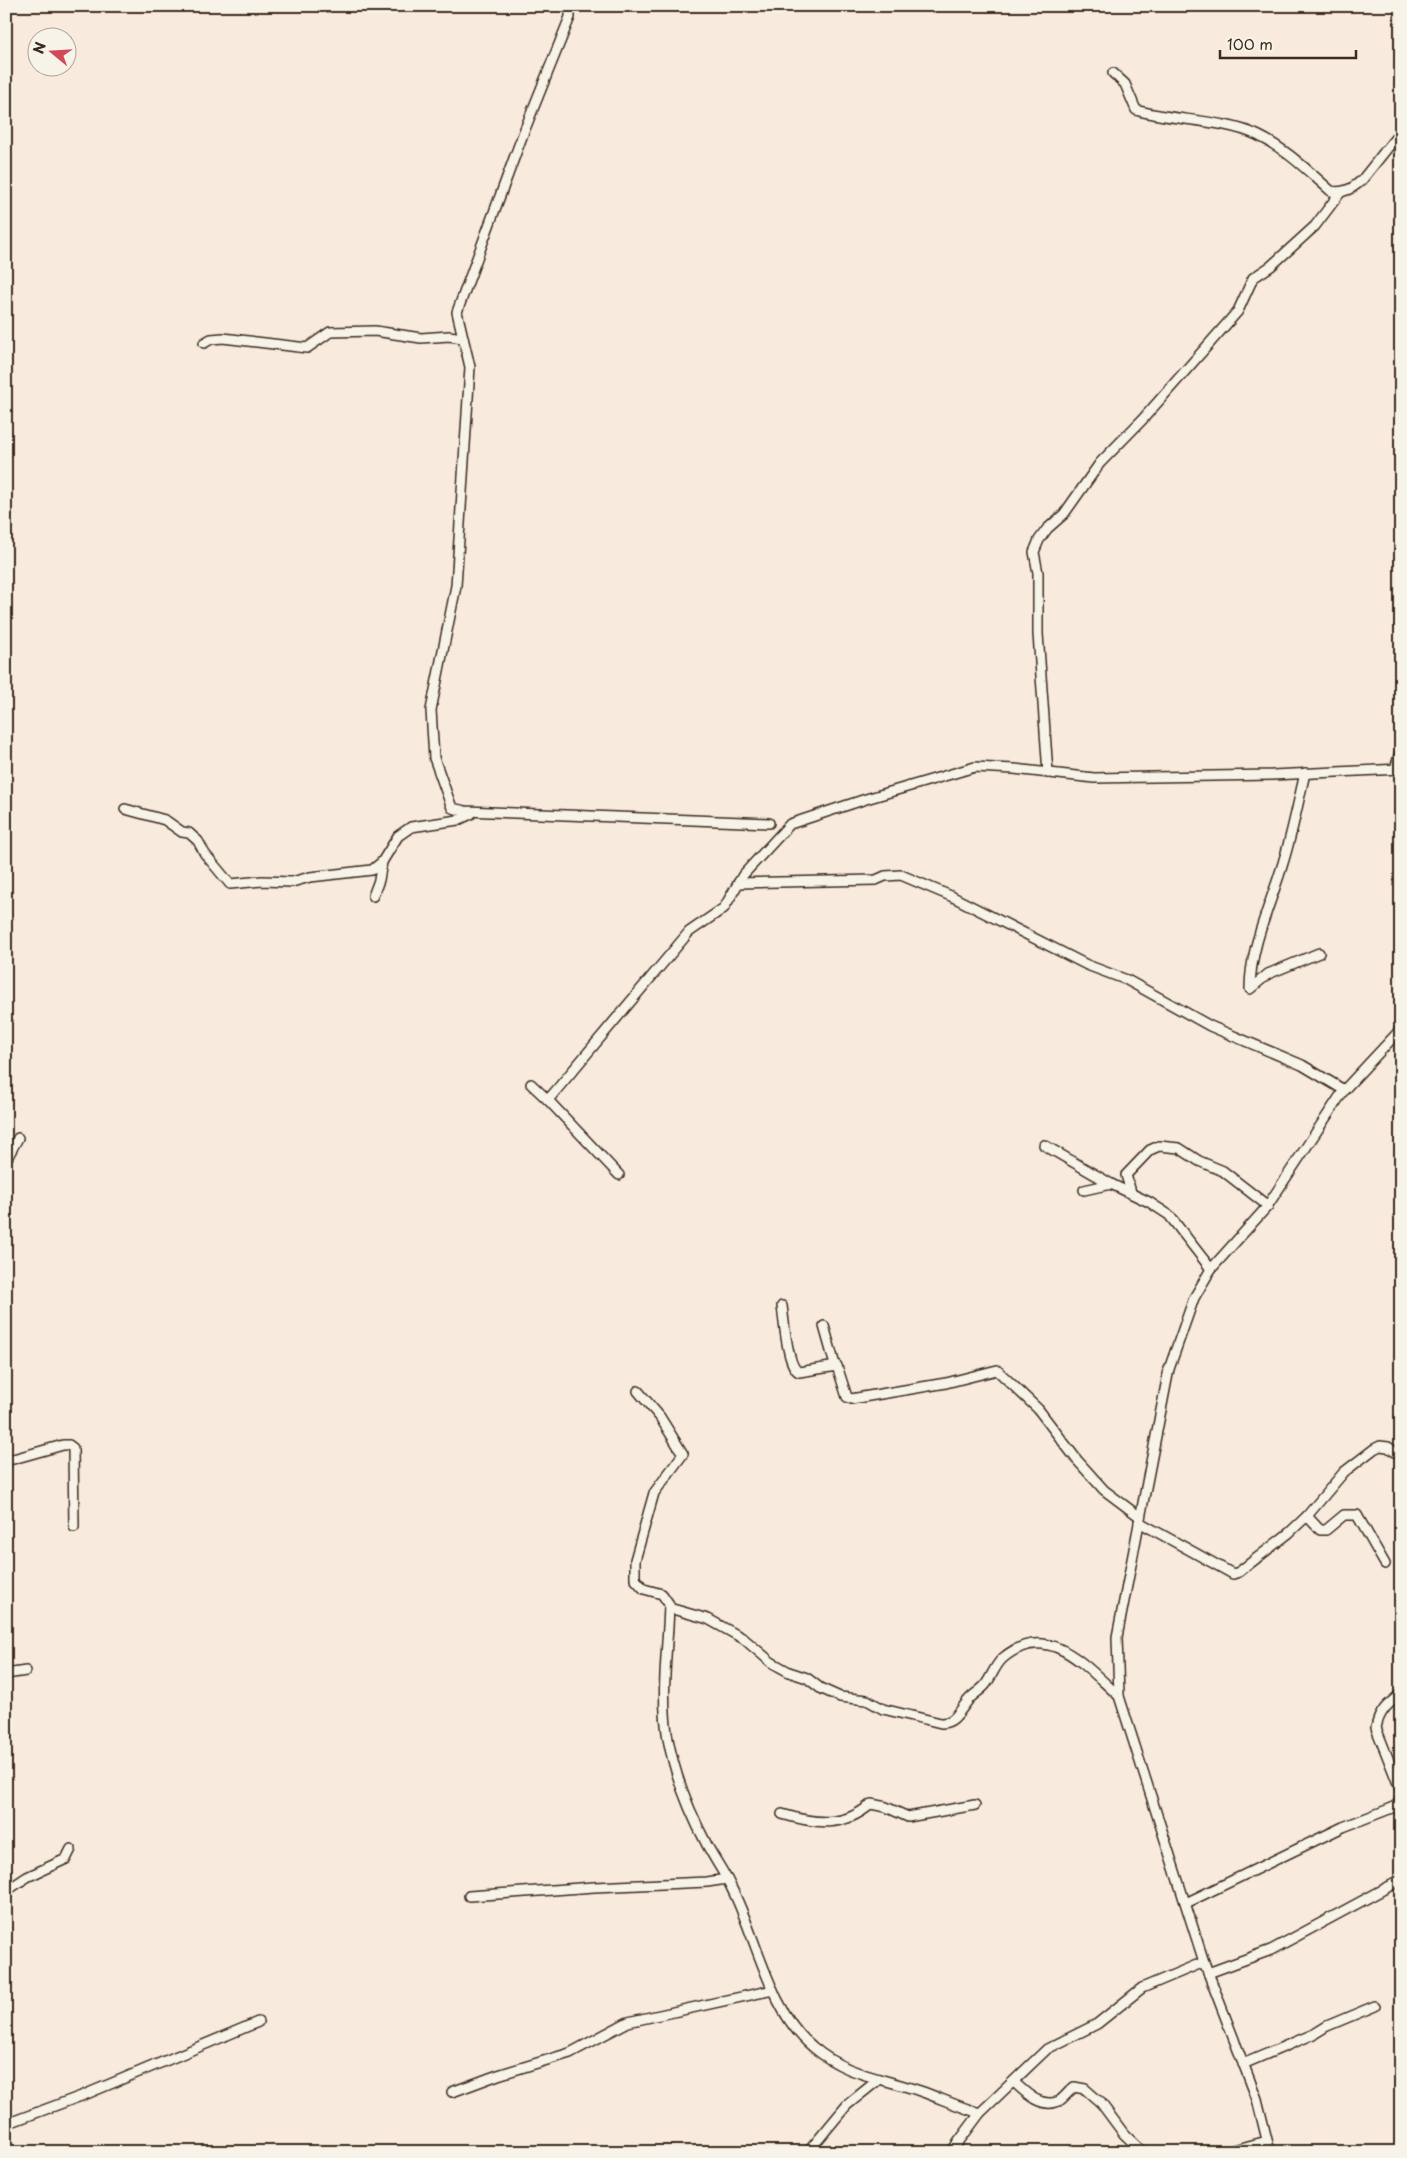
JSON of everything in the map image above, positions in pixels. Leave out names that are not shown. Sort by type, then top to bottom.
[{"type":"street","points":[[570,6],[570,18],[523,134],[457,312],[470,367],[456,586],[431,710],[434,758],[452,808],[465,811],[769,823]]},
{"type":"street","points":[[1113,73],[1125,84],[1136,110],[1155,116],[1219,125],[1256,134],[1280,148],[1331,191],[1340,193]]},
{"type":"street","points":[[1048,773],[1038,634],[1038,573],[1034,552],[1039,540],[1047,529],[1064,514],[1100,462],[1142,420],[1238,311],[1252,278],[1271,266],[1315,226],[1340,193],[1355,187],[1401,131]]},
{"type":"street","points":[[204,344],[211,339],[223,338],[307,348],[330,332],[357,331],[375,331],[421,338],[448,336],[463,338]]},
{"type":"street","points":[[548,1100],[689,932],[724,908],[743,875],[790,824],[866,799],[975,768],[1014,769],[1094,778],[1398,769],[1401,749]]},
{"type":"street","points":[[1305,773],[1283,863],[1250,973],[1250,989],[1268,974],[1319,953]]},
{"type":"street","points":[[125,809],[137,814],[165,820],[182,832],[190,833],[230,884],[262,881],[292,882],[310,877],[372,870],[382,862],[398,836],[411,827],[458,820],[470,814],[465,811]]},
{"type":"street","points":[[373,896],[379,880],[382,862]]},
{"type":"street","points":[[738,883],[876,880],[885,876],[901,875],[953,897],[1087,965],[1127,980],[1210,1026],[1302,1065],[1344,1090]]},
{"type":"street","points":[[1270,2152],[1257,2099],[1204,1962],[1119,1696],[1117,1637],[1169,1369],[1194,1298],[1211,1269],[1268,1206],[1344,1090],[1401,1029]]},
{"type":"street","points":[[532,1084],[619,1175]]},
{"type":"street","points":[[6,1160],[18,1138]]},
{"type":"street","points":[[1044,1145],[1111,1184],[1131,1192],[1169,1215],[1211,1269]]},
{"type":"street","points":[[1131,1192],[1126,1175],[1150,1150],[1159,1146],[1179,1148],[1198,1161],[1223,1171],[1268,1206]]},
{"type":"street","points":[[1084,1190],[1111,1184]]},
{"type":"street","points":[[782,1306],[790,1361],[795,1370],[799,1372],[835,1366]]},
{"type":"street","points":[[824,1326],[835,1366],[837,1366],[847,1397],[856,1400],[946,1383],[997,1370],[1038,1409],[1077,1460],[1104,1490],[1140,1520],[1232,1574],[1239,1572],[1270,1550],[1307,1516],[1344,1472],[1374,1449],[1380,1446],[1388,1448],[1401,1456]]},
{"type":"street","points":[[638,1391],[660,1417],[683,1454],[654,1493],[635,1560],[635,1579],[644,1589],[662,1594],[670,1604],[664,1667],[668,1739],[684,1797],[706,1844],[733,1891],[773,1990],[788,2018],[811,2046],[838,2066],[878,2080],[919,2091],[962,2108],[980,2112]]},
{"type":"street","points":[[6,1461],[69,1444],[73,1448],[74,1528]]},
{"type":"street","points":[[1307,1516],[1320,1530],[1326,1530],[1344,1515],[1357,1515],[1385,1564]]},
{"type":"street","points":[[669,1608],[708,1619],[744,1639],[772,1662],[789,1672],[808,1678],[820,1688],[840,1697],[867,1700],[883,1710],[941,1723],[946,1723],[959,1714],[967,1701],[985,1686],[1001,1660],[1024,1644],[1047,1643],[1072,1656],[1119,1696]]},
{"type":"street","points":[[6,1674],[26,1671]]},
{"type":"street","points":[[1401,1694],[1383,1708],[1376,1728],[1401,1789]]},
{"type":"street","points":[[1186,1903],[1343,1828],[1392,1808],[1399,1801]]},
{"type":"street","points":[[1399,1801],[1401,1817]]},
{"type":"street","points":[[782,1814],[802,1820],[844,1821],[860,1814],[871,1804],[886,1807],[908,1817],[975,1805]]},
{"type":"street","points":[[6,1890],[27,1877],[66,1859],[71,1849]]},
{"type":"street","points":[[469,1896],[594,1887],[707,1882],[727,1879]]},
{"type":"street","points":[[1208,1973],[1271,1950],[1401,1880]]},
{"type":"street","points":[[951,2152],[980,2112],[1014,2082],[1035,2058],[1047,2049],[1097,2024],[1142,1988],[1204,1962]]},
{"type":"street","points":[[452,2092],[498,2075],[570,2053],[628,2022],[773,1990]]},
{"type":"street","points":[[1243,2064],[1376,2006]]},
{"type":"street","points":[[6,2124],[84,2095],[258,2022]]},
{"type":"street","points":[[808,2152],[847,2105],[878,2080]]},
{"type":"street","points":[[1014,2082],[1029,2096],[1040,2102],[1049,2103],[1060,2100],[1074,2087],[1085,2090],[1101,2103],[1124,2134],[1143,2152]]},
{"type":"street","points":[[1226,2152],[1267,2141]]}]
